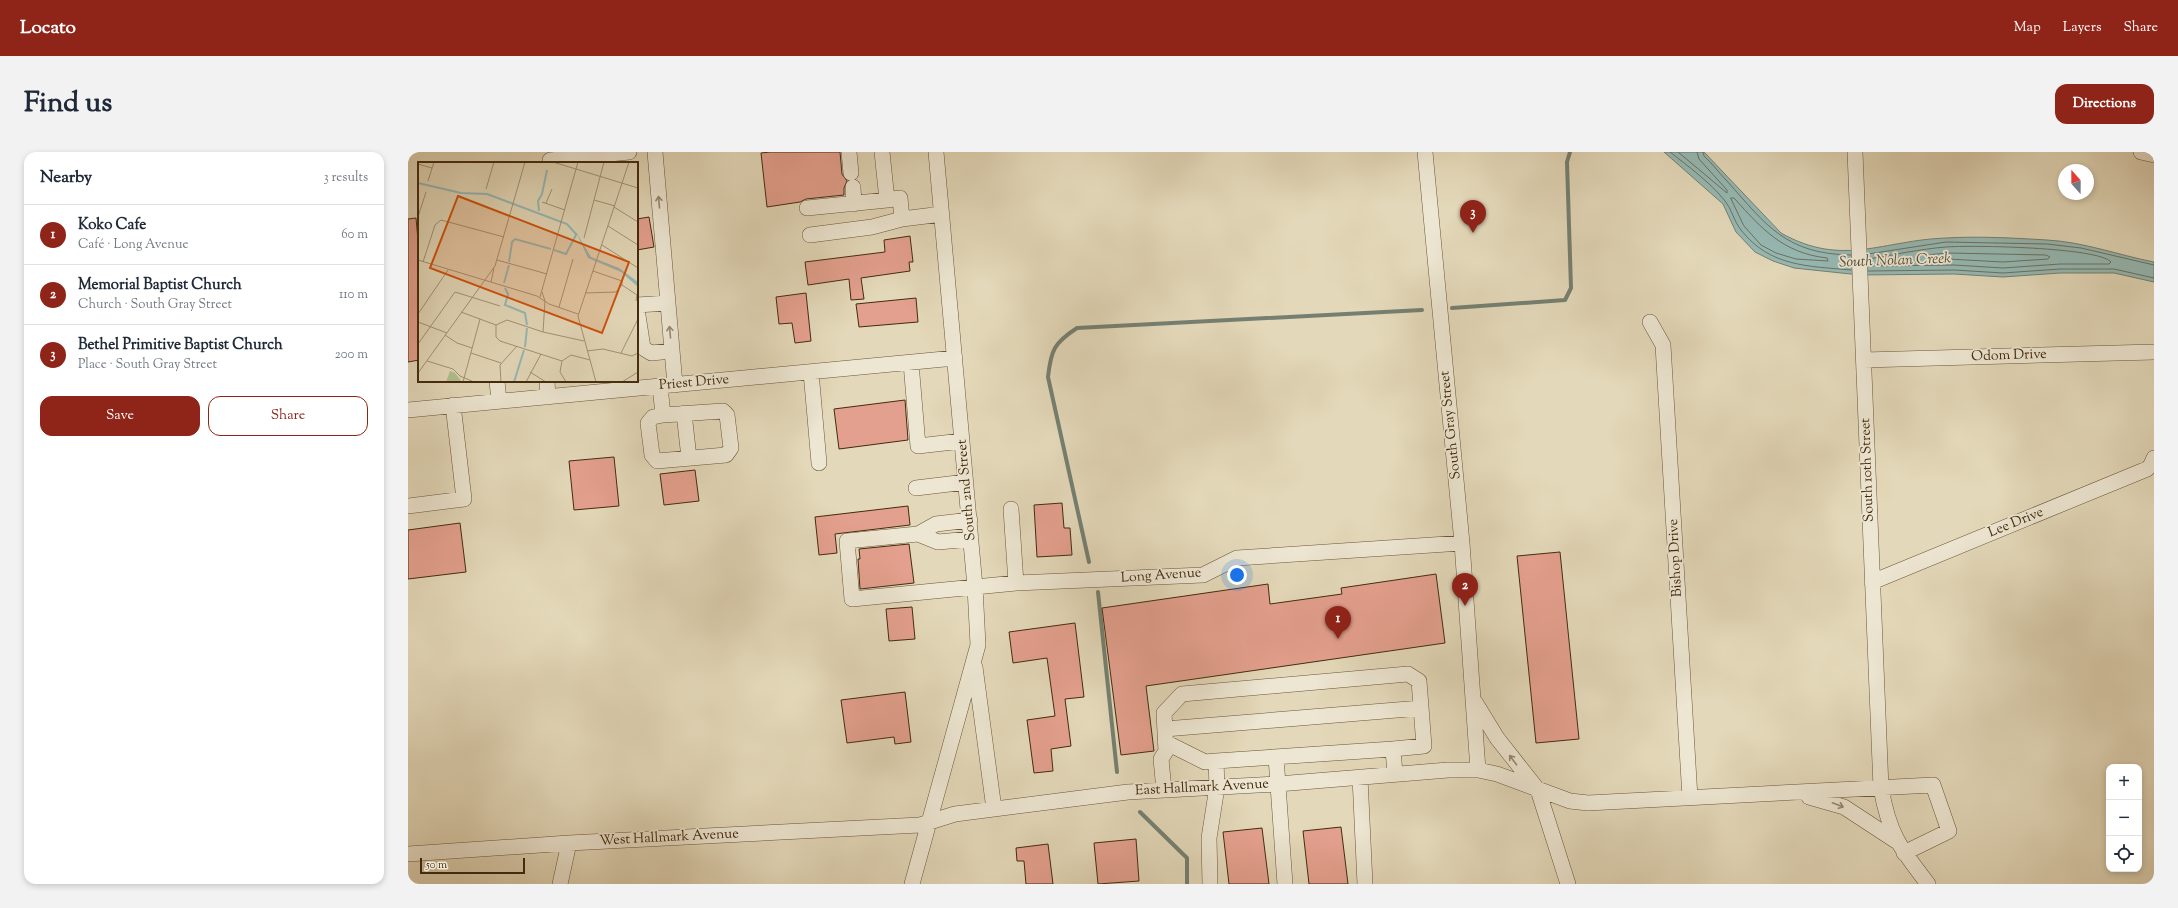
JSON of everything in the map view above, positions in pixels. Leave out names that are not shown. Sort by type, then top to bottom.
[{"type":"street","points":[[551,162],[550,160],[629,152]]},
{"type":"street","points":[[655,152],[672,351],[663,415]]},
{"type":"street","points":[[849,152],[854,204]]},
{"type":"street","points":[[882,152],[886,200]]},
{"type":"street","name":"South 2nd Street","points":[[912,884],[978,644],[970,520],[936,152]]},
{"type":"street","name":"South Gray Street","points":[[1425,152],[1462,543],[1478,770]]},
{"type":"street","name":"South 10th Street","points":[[1855,152],[1881,788],[1885,813],[1901,847]]},
{"type":"street","points":[[2141,152],[2154,155]]},
{"type":"street","points":[[807,208],[900,198],[902,219]]},
{"type":"street","points":[[810,235],[872,228],[902,219],[942,214]]},
{"type":"street","points":[[638,305],[668,303]]},
{"type":"street","points":[[638,316],[643,348],[651,353],[672,351]]},
{"type":"street","name":"Bishop Drive","points":[[1650,322],[1663,345],[1690,798]]},
{"type":"street","name":"Odom Drive","points":[[1864,360],[2154,352]]},
{"type":"street","name":"Priest Drive","points":[[408,410],[548,397],[584,387],[668,385],[955,358]]},
{"type":"street","points":[[911,363],[918,446],[962,441]]},
{"type":"street","points":[[811,372],[819,463]]},
{"type":"street","points":[[497,382],[499,401]]},
{"type":"street","points":[[547,382],[548,397]]},
{"type":"street","points":[[408,506],[464,499],[453,406]]},
{"type":"street","points":[[725,412],[731,448],[726,455],[657,461],[652,455],[648,423],[652,417],[684,413],[725,412]]},
{"type":"street","points":[[684,413],[689,458]]},
{"type":"street","name":"Lee Drive","points":[[1872,582],[2146,469],[2152,465],[2154,458]]},
{"type":"street","points":[[916,488],[966,482]]},
{"type":"street","points":[[1011,509],[1016,583]]},
{"type":"street","points":[[918,534],[936,524],[970,520]]},
{"type":"street","points":[[918,534],[938,542],[971,539]]},
{"type":"street","name":"Long Avenue","points":[[918,534],[847,542],[852,599],[1016,583],[1203,575],[1237,558],[1462,543]]},
{"type":"street","points":[[974,660],[994,809]]},
{"type":"street","points":[[1164,790],[1162,759],[1166,751],[1165,735],[1164,713],[1182,694],[1408,674],[1418,681],[1424,746],[1205,762],[1165,735]]},
{"type":"street","name":"South Gray Street","points":[[1473,699],[1497,738],[1538,790],[1568,884]]},
{"type":"street","points":[[1165,735],[1421,708]]},
{"type":"street","points":[[1393,749],[1395,774]]},
{"type":"street","points":[[1276,757],[1285,884]]},
{"type":"street","points":[[1210,884],[1209,838],[1217,787],[1216,761]]},
{"type":"street","name":"East Hallmark Avenue","points":[[929,822],[955,814],[1128,792],[1278,784],[1395,774],[1478,770],[1497,774],[1570,801],[1588,803],[1787,793]]},
{"type":"street","points":[[1360,777],[1365,884]]},
{"type":"street","points":[[1787,793],[1933,785],[1949,831],[1901,847]]},
{"type":"street","points":[[1787,793],[1827,801],[1844,807],[1901,847],[1928,884]]},
{"type":"street","name":"West Hallmark Avenue","points":[[408,854],[569,843],[920,825],[929,822]]},
{"type":"street","points":[[560,884],[569,843]]},
{"type":"water","name":"South Nolan Creek","points":[[1664,152],[1704,152],[1781,233],[1803,243],[1824,249],[1863,249],[1923,240],[1958,237],[2061,241],[2154,262],[2154,282],[2114,273],[2060,273],[2003,277],[1954,274],[1860,275],[1794,268],[1773,261],[1755,252],[1736,232],[1723,204]]},
{"type":"building","points":[[840,152],[842,174],[847,181],[844,188],[844,195],[806,199],[800,202],[767,207],[761,153]]},
{"type":"building","points":[[649,217],[654,247],[638,250],[638,219]]},
{"type":"building","points":[[416,218],[418,240],[418,360],[408,362],[408,219]]},
{"type":"building","points":[[910,236],[913,262],[909,262],[910,271],[861,278],[864,299],[851,300],[849,279],[808,285],[805,262],[885,252],[884,240]]},
{"type":"building","points":[[806,293],[811,341],[795,343],[792,323],[779,324],[776,297]]},
{"type":"building","points":[[916,298],[918,322],[859,327],[856,304]]},
{"type":"building","points":[[905,400],[908,440],[839,449],[834,409]]},
{"type":"building","points":[[614,457],[619,506],[574,510],[569,461]]},
{"type":"building","points":[[695,470],[699,501],[664,505],[660,474]]},
{"type":"building","points":[[1062,503],[1064,528],[1070,528],[1072,555],[1037,557],[1034,505]]},
{"type":"building","points":[[908,506],[910,525],[835,534],[837,553],[819,555],[815,517]]},
{"type":"building","points":[[460,523],[466,572],[408,579],[408,530]]},
{"type":"building","points":[[909,544],[914,583],[860,589],[858,559],[860,559],[859,549]]},
{"type":"building","points":[[1560,552],[1579,739],[1536,743],[1517,556]]},
{"type":"building","points":[[1436,574],[1445,643],[1146,686],[1154,751],[1121,755],[1102,608],[1268,584],[1270,604],[1342,594],[1341,588]]},
{"type":"building","points":[[912,607],[915,639],[889,641],[886,609]]},
{"type":"building","points":[[1075,623],[1084,697],[1065,699],[1071,746],[1051,749],[1053,771],[1034,773],[1027,720],[1055,716],[1047,658],[1013,663],[1009,632]]},
{"type":"building","points":[[905,692],[911,742],[895,744],[894,737],[847,743],[841,700]]},
{"type":"building","points":[[1341,827],[1348,884],[1309,884],[1303,831]]},
{"type":"building","points":[[1262,828],[1269,884],[1229,884],[1223,832]]},
{"type":"building","points":[[1136,839],[1139,881],[1098,884],[1094,843]]},
{"type":"building","points":[[1048,844],[1053,884],[1026,884],[1024,861],[1017,861],[1016,848]]},
{"type":"waterway","points":[[1452,308],[1565,300],[1571,288],[1567,162],[1570,152]]},
{"type":"waterway","points":[[1089,562],[1048,377],[1052,354],[1063,338],[1069,333],[1077,328],[1422,310]]},
{"type":"waterway","points":[[1098,592],[1117,772]]},
{"type":"waterway","points":[[1140,812],[1187,858],[1187,884]]},
{"type":"place","name":"Bethel Primitive Baptist Church","points":[[1473,233]]},
{"type":"place","name":"Memorial Baptist Church","points":[[1465,606]]},
{"type":"place","name":"Koko Cafe","points":[[1338,639]]}]
